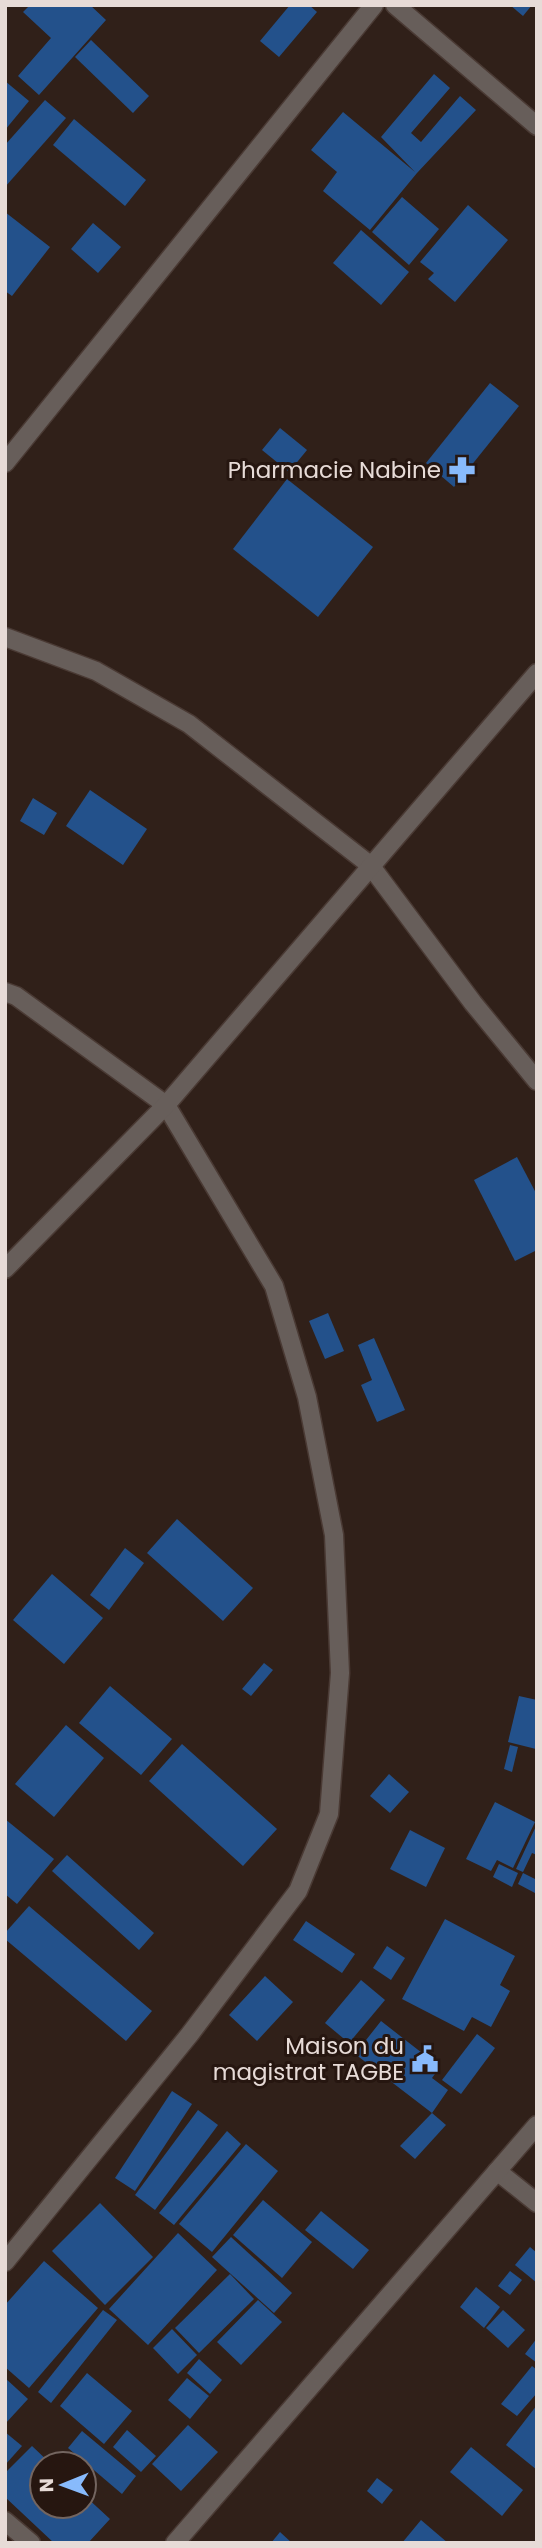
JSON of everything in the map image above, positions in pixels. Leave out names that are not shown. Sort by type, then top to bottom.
[{"type":"street","points":[[5,463],[373,5]]},
{"type":"street","points":[[395,5],[537,126]]},
{"type":"street","points":[[5,636],[96,671],[188,724],[370,865],[473,1003],[537,1081]]},
{"type":"street","points":[[5,1269],[166,1105],[537,673]]},
{"type":"street","points":[[5,992],[16,996],[166,1105],[274,1286],[307,1397],[334,1535],[340,1673],[329,1814],[298,1891],[190,2034],[5,2262]]},
{"type":"street","points":[[175,2543],[537,2125]]},
{"type":"street","points":[[497,2171],[537,2203]]},
{"type":"street","points":[[5,2521],[31,2543]]},
{"type":"building","points":[[30,5],[90,5],[106,20],[39,95],[18,76],[51,38],[23,12]]},
{"type":"building","points":[[290,5],[309,5],[317,12],[279,57],[260,41]]},
{"type":"building","points":[[510,5],[532,5],[523,16]]},
{"type":"building","points":[[91,40],[149,96],[133,113],[75,57]]},
{"type":"building","points":[[434,74],[450,88],[411,133],[421,142],[460,96],[476,110],[417,173],[370,230],[323,191],[337,172],[311,150],[343,112],[415,172],[381,137]]},
{"type":"building","points":[[5,81],[29,101],[5,130]]},
{"type":"building","points":[[45,100],[66,118],[5,187],[5,145]]},
{"type":"building","points":[[74,119],[146,180],[125,206],[53,145]]},
{"type":"building","points":[[402,197],[439,229],[409,265],[372,232]]},
{"type":"building","points":[[468,205],[508,240],[455,302],[428,279],[434,273],[420,262]]},
{"type":"building","points":[[5,212],[50,247],[12,296],[5,291]]},
{"type":"building","points":[[93,223],[121,247],[98,273],[71,249]]},
{"type":"building","points":[[361,230],[409,272],[381,305],[333,263]]},
{"type":"building","points":[[490,383],[519,406],[454,487],[426,463]]},
{"type":"building","points":[[280,428],[307,450],[289,472],[262,450]]},
{"type":"building","points":[[287,479],[373,547],[318,617],[233,549]]},
{"type":"building","points":[[90,790],[147,829],[123,865],[66,826]]},
{"type":"building","points":[[33,798],[57,813],[44,835],[20,821]]},
{"type":"building","points":[[517,1157],[537,1195],[537,1250],[515,1261],[474,1180]]},
{"type":"building","points":[[328,1313],[344,1351],[325,1359],[309,1321]]},
{"type":"building","points":[[374,1338],[405,1410],[377,1422],[361,1385],[372,1380],[358,1345]]},
{"type":"building","points":[[177,1519],[253,1588],[223,1621],[147,1553]]},
{"type":"building","points":[[125,1548],[144,1563],[109,1610],[90,1595]]},
{"type":"building","points":[[52,1574],[103,1618],[64,1664],[13,1620]]},
{"type":"building","points":[[264,1663],[273,1670],[251,1696],[242,1689]]},
{"type":"building","points":[[110,1686],[172,1739],[141,1775],[79,1723]]},
{"type":"building","points":[[519,1696],[537,1700],[536,1749],[508,1742]]},
{"type":"building","points":[[66,1725],[104,1758],[54,1817],[15,1784]]},
{"type":"building","points":[[182,1744],[277,1829],[243,1866],[149,1781]]},
{"type":"building","points":[[510,1745],[518,1747],[512,1772],[504,1769]]},
{"type":"building","points":[[389,1774],[409,1792],[390,1813],[370,1796]]},
{"type":"building","points":[[495,1802],[535,1822],[513,1868],[497,1860],[491,1871],[466,1859]]},
{"type":"building","points":[[5,1819],[54,1859],[17,1904],[5,1894]]},
{"type":"building","points":[[537,1824],[537,1855],[532,1853],[523,1872],[516,1869]]},
{"type":"building","points":[[410,1830],[445,1848],[426,1887],[390,1869]]},
{"type":"building","points":[[67,1855],[154,1933],[139,1950],[52,1871]]},
{"type":"building","points":[[499,1864],[518,1873],[512,1887],[493,1877]]},
{"type":"building","points":[[523,1873],[537,1880],[535,1893],[518,1884]]},
{"type":"building","points":[[29,1906],[152,2011],[126,2041],[5,1939],[5,1933]]},
{"type":"building","points":[[445,1919],[515,1956],[500,1985],[510,1991],[491,2027],[472,2017],[464,2031],[402,1999]]},
{"type":"building","points":[[306,1921],[355,1954],[342,1973],[293,1940]]},
{"type":"building","points":[[387,1946],[405,1958],[391,1980],[373,1968]]},
{"type":"building","points":[[265,1976],[293,2002],[257,2041],[229,2015]]},
{"type":"building","points":[[361,1980],[385,2000],[349,2043],[325,2023]]},
{"type":"building","points":[[381,2021],[440,2067],[432,2078],[448,2090],[432,2113],[355,2054]]},
{"type":"building","points":[[477,2034],[495,2048],[461,2094],[442,2080]]},
{"type":"building","points":[[172,2091],[192,2104],[135,2191],[115,2178]]},
{"type":"building","points":[[198,2110],[218,2125],[155,2210],[135,2195]]},
{"type":"building","points":[[432,2113],[446,2125],[415,2159],[400,2146]]},
{"type":"building","points":[[227,2131],[241,2144],[174,2225],[159,2213]]},
{"type":"building","points":[[246,2144],[278,2171],[212,2252],[179,2224]]},
{"type":"building","points":[[263,2200],[312,2242],[282,2278],[233,2235]]},
{"type":"building","points":[[100,2203],[153,2257],[105,2305],[52,2251]]},
{"type":"building","points":[[321,2211],[369,2250],[353,2269],[305,2230]]},
{"type":"building","points":[[178,2233],[217,2270],[148,2345],[109,2309]]},
{"type":"building","points":[[231,2237],[292,2293],[274,2313],[212,2257]]},
{"type":"building","points":[[530,2247],[537,2253],[537,2283],[515,2265]]},
{"type":"building","points":[[44,2261],[98,2308],[29,2388],[5,2367],[5,2305]]},
{"type":"building","points":[[510,2271],[522,2280],[510,2295],[498,2286]]},
{"type":"building","points":[[230,2274],[254,2299],[199,2353],[175,2328]]},
{"type":"building","points":[[476,2287],[500,2307],[484,2328],[460,2307]]},
{"type":"building","points":[[258,2300],[282,2322],[241,2365],[217,2342]]},
{"type":"building","points":[[103,2310],[117,2320],[51,2403],[38,2392]]},
{"type":"building","points":[[503,2310],[525,2330],[508,2348],[486,2328]]},
{"type":"building","points":[[172,2329],[197,2355],[178,2374],[153,2348]]},
{"type":"building","points":[[537,2338],[537,2363],[525,2354]]},
{"type":"building","points":[[199,2359],[222,2380],[210,2394],[187,2373]]},
{"type":"building","points":[[532,2366],[537,2370],[537,2393],[517,2416],[501,2404]]},
{"type":"building","points":[[87,2373],[132,2411],[104,2444],[60,2406]]},
{"type":"building","points":[[5,2378],[28,2399],[5,2424]]},
{"type":"building","points":[[187,2378],[209,2396],[190,2419],[168,2400]]},
{"type":"building","points":[[537,2405],[537,2470],[506,2445]]},
{"type":"building","points":[[188,2425],[218,2452],[181,2491],[152,2464]]},
{"type":"building","points":[[127,2430],[156,2456],[141,2472],[113,2447]]},
{"type":"building","points":[[82,2431],[136,2476],[122,2494],[98,2474],[98,2450],[68,2448]]},
{"type":"building","points":[[5,2432],[22,2446],[5,2465]]},
{"type":"building","points":[[471,2447],[523,2490],[502,2516],[450,2472]]},
{"type":"building","points":[[28,2450],[28,2519],[5,2497],[5,2473]]},
{"type":"building","points":[[377,2478],[393,2490],[382,2504],[367,2491]]},
{"type":"building","points":[[98,2508],[110,2519],[88,2543],[54,2543],[30,2520],[98,2520]]},
{"type":"building","points":[[421,2520],[448,2543],[402,2543]]},
{"type":"building","points":[[280,2532],[292,2543],[271,2543]]},
{"type":"place","name":"Pharmacie Nabine","points":[[462,470]]},
{"type":"place","name":"Maison du magistrat TAGBE","points":[[425,2059]]}]
